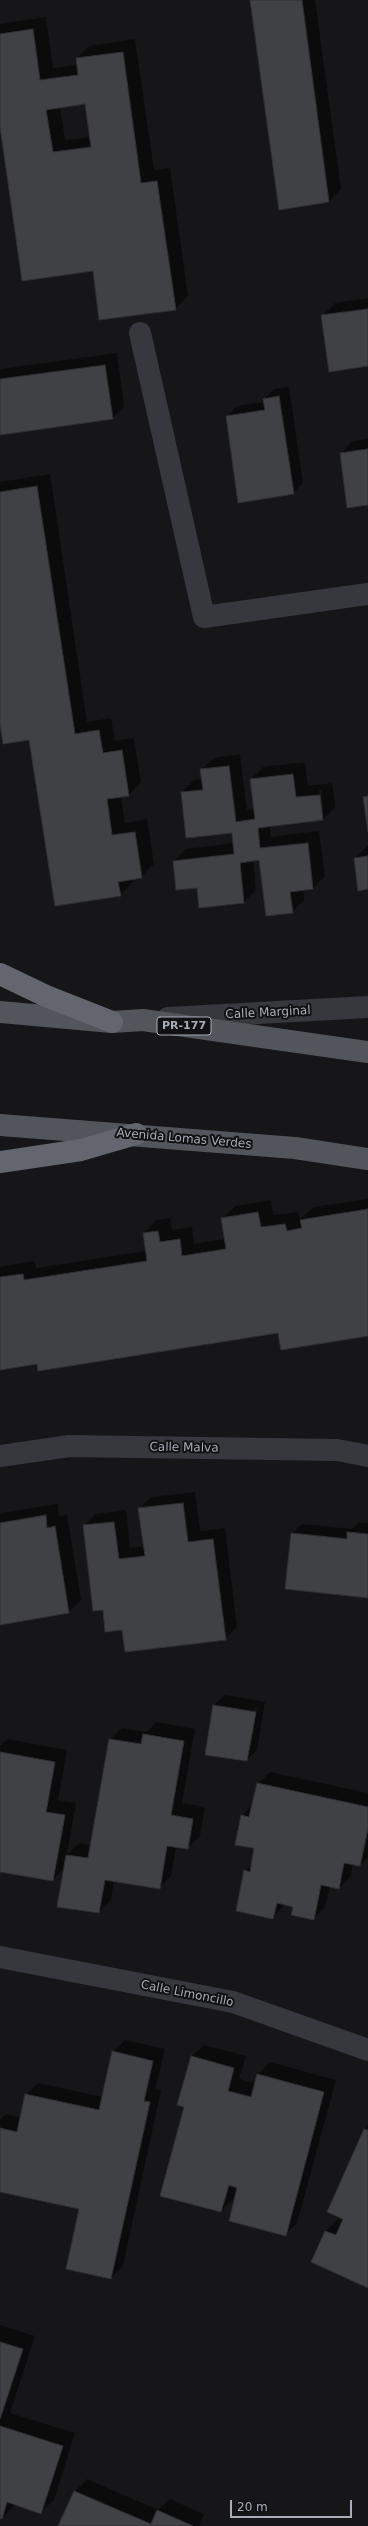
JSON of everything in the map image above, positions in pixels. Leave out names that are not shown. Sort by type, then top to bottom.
[{"type":"highway","points":[[0,974],[112,1022]]},
{"type":"highway","points":[[0,1162],[81,1150],[136,1134]]},
{"type":"main road","name":"PR-177","points":[[0,1012],[112,1022],[143,1020],[368,1052]]},
{"type":"main road","name":"Avenida Lomas Verdes","points":[[0,1126],[136,1134],[295,1148],[368,1159]]},
{"type":"street","points":[[140,332],[204,617],[368,594]]},
{"type":"street","name":"Calle Marginal","points":[[143,1020],[368,1007]]},
{"type":"street","name":"Calle Malva","points":[[0,1456],[69,1446],[337,1450],[368,1456]]},
{"type":"street","name":"Calle Limoncillo","points":[[0,1957],[233,2002],[368,2050]]},
{"type":"building","points":[[250,0],[302,0],[329,202],[279,210]]},
{"type":"building","points":[[33,29],[40,80],[78,75],[76,58],[123,52],[141,183],[157,181],[176,310],[99,320],[93,271],[22,281],[0,127],[0,34]],"holes":[[[85,104],[91,147],[53,152],[46,110]]]},
{"type":"building","points":[[368,309],[368,366],[329,372],[321,315]]},
{"type":"building","points":[[105,365],[113,419],[0,435],[0,379]]},
{"type":"building","points":[[279,396],[294,494],[238,503],[226,416],[265,410],[263,399]]},
{"type":"building","points":[[368,449],[368,505],[347,508],[340,453]]},
{"type":"building","points":[[37,486],[75,734],[99,730],[103,753],[122,750],[129,796],[107,799],[112,835],[135,832],[142,878],[118,882],[121,896],[55,906],[29,740],[3,744],[0,724],[0,492]]},
{"type":"building","points":[[229,766],[236,822],[255,819],[250,779],[293,774],[296,797],[320,795],[323,820],[258,828],[260,848],[308,843],[313,889],[290,892],[293,913],[266,916],[259,860],[240,863],[244,903],[199,908],[197,888],[176,890],[173,861],[234,854],[232,833],[186,838],[181,792],[203,790],[200,769]]},
{"type":"building","points":[[368,796],[368,832],[363,797]]},
{"type":"building","points":[[368,856],[368,889],[358,891],[354,858]]},
{"type":"building","points":[[368,1209],[368,1336],[281,1350],[278,1333],[38,1371],[37,1364],[0,1370],[0,1277],[23,1274],[24,1280],[147,1261],[143,1233],[158,1231],[160,1242],[180,1239],[182,1256],[226,1249],[221,1218],[258,1212],[261,1227],[285,1224],[287,1231],[302,1228],[300,1220]]},
{"type":"building","points":[[183,1503],[188,1542],[213,1539],[226,1640],[125,1652],[122,1630],[105,1632],[103,1610],[93,1611],[83,1525],[114,1522],[119,1559],[145,1556],[138,1508]]},
{"type":"building","points":[[46,1515],[47,1528],[55,1526],[69,1613],[0,1625],[0,1523]]},
{"type":"building","points":[[347,1532],[368,1534],[368,1598],[285,1589],[291,1533],[347,1539]]},
{"type":"building","points":[[213,1705],[256,1712],[247,1761],[205,1755]]},
{"type":"building","points":[[143,1734],[184,1741],[171,1815],[193,1819],[188,1849],[167,1846],[160,1889],[105,1880],[99,1913],[57,1907],[66,1855],[88,1858],[109,1739],[141,1744]]},
{"type":"building","points":[[0,1752],[55,1762],[46,1812],[65,1815],[53,1881],[0,1872]]},
{"type":"building","points":[[257,1783],[368,1807],[368,1829],[360,1866],[344,1863],[339,1889],[321,1885],[314,1920],[291,1915],[293,1907],[277,1903],[273,1919],[236,1911],[244,1870],[250,1872],[254,1848],[235,1845],[241,1815],[249,1817]]},
{"type":"building","points":[[112,2051],[153,2061],[144,2101],[150,2102],[111,2279],[66,2269],[79,2209],[0,2192],[0,2128],[17,2132],[25,2094],[99,2110]]},
{"type":"building","points":[[191,2056],[234,2068],[228,2091],[251,2097],[257,2074],[324,2092],[286,2236],[229,2221],[237,2188],[229,2185],[221,2212],[160,2196],[184,2107],[177,2105]]},
{"type":"building","points":[[364,2129],[368,2130],[368,2288],[311,2262],[325,2231],[336,2235],[343,2219],[327,2212]]},
{"type":"building","points":[[0,2342],[23,2349],[0,2419]]},
{"type":"building","points":[[0,2426],[63,2446],[41,2514],[7,2502],[2,2519],[0,2518]]},
{"type":"building","points":[[74,2491],[151,2524],[157,2510],[193,2526],[58,2526]]}]
